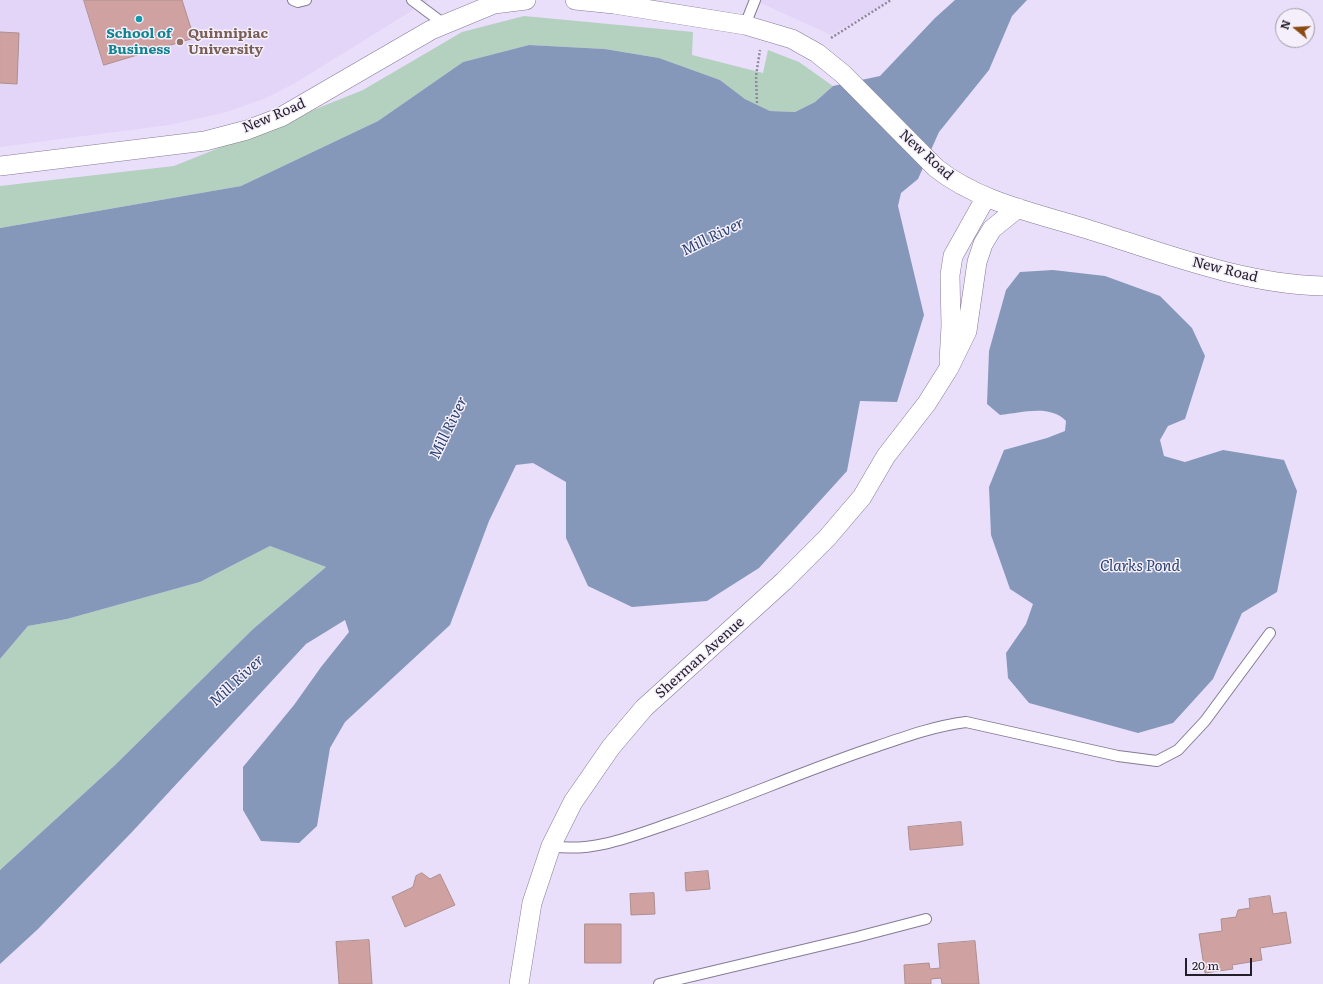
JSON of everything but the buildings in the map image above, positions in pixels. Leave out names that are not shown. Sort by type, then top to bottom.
[{"type":"street","name":"New Road","points":[[0,166],[205,141],[247,130],[281,116],[431,30],[494,4],[526,0]]},
{"type":"street","name":"New Road","points":[[575,0],[614,4],[745,25],[792,39],[817,53],[843,74],[936,168],[950,179],[986,197],[1226,271],[1268,281],[1323,286]]},
{"type":"street","name":"Sherman Avenue","points":[[949,368],[951,326],[950,275],[953,256],[986,197]]},
{"type":"street","name":"Sherman Avenue","points":[[520,984],[532,903],[551,846],[573,802],[611,747],[644,708],[784,581],[827,538],[862,497],[886,456],[927,404],[949,368],[967,331],[977,262],[983,244],[992,229],[1018,208]]},
{"type":"lane","points":[[293,0],[298,2],[306,0]]},
{"type":"lane","points":[[412,0],[444,24]]},
{"type":"lane","points":[[745,25],[755,0]]},
{"type":"lane","points":[[551,846],[584,848],[633,836],[727,804],[798,774],[859,752],[919,732],[954,723],[966,722],[1118,756],[1156,761],[1178,750],[1205,722],[1270,633]]},
{"type":"lane","points":[[659,984],[858,937],[926,919]]},
{"type":"path","points":[[817,53],[833,36],[891,0]]},
{"type":"path","points":[[757,103],[756,76],[764,30]]},
{"type":"shaded area","name":"Quinnipiac University","points":[[0,0],[429,0],[297,82],[264,99],[223,113],[169,125],[0,147]]},
{"type":"shaded area","points":[[754,0],[890,0],[831,35]]},
{"type":"green space","points":[[524,16],[693,32],[692,55],[763,73],[768,50],[799,62],[833,86],[815,102],[795,112],[770,111],[745,99],[720,80],[659,58],[605,49],[529,45],[463,62],[378,121],[241,186],[0,228],[0,186],[174,166],[363,90],[462,32]]},
{"type":"green space","points":[[270,546],[326,567],[253,629],[114,766],[0,870],[0,659],[28,626],[67,619],[200,582]]},
{"type":"water","name":"Mill River","points":[[955,0],[1027,0],[1012,16],[989,70],[939,132],[918,179],[901,193],[898,206],[924,315],[897,402],[860,401],[847,471],[759,568],[707,601],[632,607],[588,586],[566,538],[566,482],[533,463],[516,465],[489,521],[450,625],[345,722],[330,748],[317,826],[299,843],[261,841],[243,810],[243,767],[294,705],[321,667],[349,632],[345,620],[306,644],[132,832],[38,929],[0,964],[0,870],[114,766],[253,629],[326,567],[270,546],[200,582],[67,619],[28,626],[0,659],[0,228],[241,186],[378,121],[463,62],[529,45],[605,49],[659,58],[720,80],[745,99],[770,111],[795,112],[815,102],[833,86],[880,76],[935,18]]},
{"type":"water","name":"Clarks Pond","points":[[1053,270],[1105,276],[1160,296],[1192,328],[1205,356],[1185,419],[1168,426],[1160,440],[1164,456],[1185,462],[1223,450],[1284,460],[1297,491],[1277,592],[1242,613],[1213,679],[1173,723],[1138,733],[1029,703],[1008,678],[1006,653],[1026,624],[1033,604],[1010,589],[991,535],[989,487],[1004,450],[1047,438],[1065,431],[1066,421],[1059,416],[1044,411],[1000,415],[987,404],[989,351],[1006,290],[1020,272]]},
{"type":"place","name":"School of Business","points":[[139,19]]},
{"type":"place","name":"Quinnipiac University","points":[[180,42]]}]
